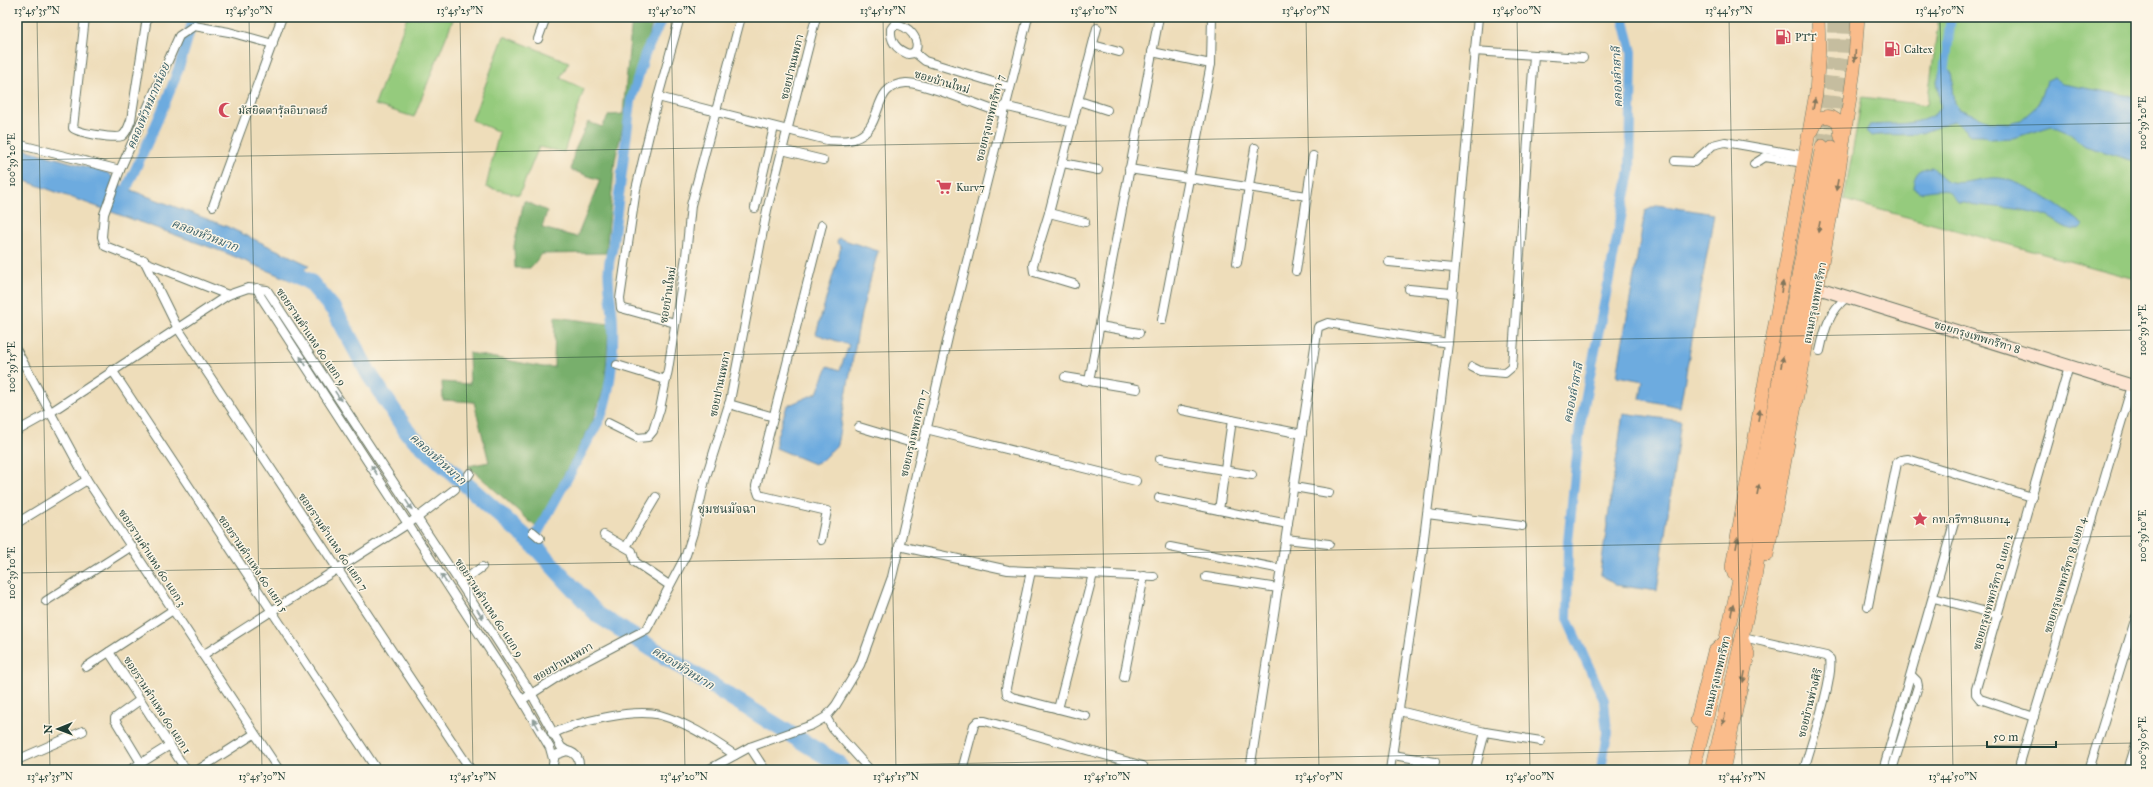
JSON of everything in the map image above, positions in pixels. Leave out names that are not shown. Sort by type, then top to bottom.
[{"type":"main road","name":"ถนนกรุงเทพกรีฑา","points":[[1738,580],[1732,567],[1816,93],[1818,17]]},
{"type":"main road","points":[[1818,32],[1822,17]]},
{"type":"main road","name":"ถนนกรุงเทพกรีฑา","points":[[1690,770],[1727,640],[1738,580],[1832,148],[1854,70],[1858,17]]},
{"type":"main road","points":[[1807,142],[1818,119],[1825,116],[1831,117],[1839,123],[1832,148]]},
{"type":"main road","name":"ถนนกรุงเทพกรีฑา","points":[[1754,584],[1764,570],[1818,288],[1832,148]]},
{"type":"main road","name":"ถนนกรุงเทพกรีฑา","points":[[1712,770],[1743,639],[1754,584],[1762,530],[1804,311],[1832,148]]},
{"type":"main road","points":[[1723,770],[1748,654],[1743,639]]},
{"type":"street","points":[[85,17],[73,128],[80,132],[118,137],[125,133],[131,120],[147,17]]},
{"type":"street","points":[[212,206],[282,17]]},
{"type":"street","points":[[538,39],[546,17]]},
{"type":"street","points":[[675,323],[621,308],[620,299],[636,189],[658,97],[680,17]]},
{"type":"street","name":"ซอยบ้านใหม่","points":[[608,423],[638,438],[648,437],[654,431],[666,380],[691,205],[741,17]]},
{"type":"street","name":"ซอยปานนพภา","points":[[522,700],[531,693],[618,643],[639,635],[647,629],[686,555],[694,533],[705,480],[729,404],[767,210],[816,17]]},
{"type":"street","points":[[904,26],[906,17]]},
{"type":"street","name":"ซอยกรุงเทพกรีฑา 7","points":[[708,770],[750,747],[812,725],[826,717],[836,705],[860,666],[892,577],[1003,110],[1028,17]]},
{"type":"street","points":[[1089,381],[1159,17]]},
{"type":"street","points":[[1162,320],[1211,64],[1212,17]]},
{"type":"street","points":[[1390,770],[1426,514],[1448,343],[1453,268],[1478,17]]},
{"type":"street","points":[[894,25],[904,26],[913,34],[916,44],[914,52],[908,54],[901,52],[891,39],[891,29],[894,25]]},
{"type":"street","points":[[228,295],[144,260],[105,246],[102,237],[104,214],[119,173],[178,36],[194,26],[229,32],[273,44]]},
{"type":"street","points":[[1074,284],[1034,272],[1033,270],[1063,163],[1097,28]]},
{"type":"street","points":[[1093,45],[1120,52]]},
{"type":"street","points":[[1474,51],[1583,58]]},
{"type":"street","points":[[914,52],[925,62],[1009,87]]},
{"type":"street","points":[[1152,52],[1211,64]]},
{"type":"street","points":[[1472,367],[1480,371],[1505,373],[1512,367],[1534,55]]},
{"type":"street","name":"ซอยบ้านใหม่","points":[[658,97],[827,140],[853,140],[862,136],[873,124],[883,94],[890,86],[907,83],[1003,110],[1073,123]]},
{"type":"street","points":[[1079,101],[1107,110]]},
{"type":"street","points":[[755,208],[774,127]]},
{"type":"street","points":[[1675,161],[1694,162],[1713,145],[1725,142],[1805,160]]},
{"type":"street","points":[[17,144],[119,173]]},
{"type":"street","points":[[1237,263],[1255,148]]},
{"type":"street","points":[[782,150],[823,160]]},
{"type":"street","points":[[1296,271],[1313,156]]},
{"type":"street","points":[[1754,164],[1765,157],[1805,160]]},
{"type":"street","points":[[1063,163],[1098,170]]},
{"type":"street","points":[[1129,169],[1307,196]]},
{"type":"street","points":[[1049,213],[1085,222]]},
{"type":"street","points":[[820,540],[827,511],[760,495],[756,490],[822,224]]},
{"type":"street","name":"ซอยรามคำแหง 60 แยก 7","points":[[144,260],[177,327],[471,770]]},
{"type":"street","points":[[1389,262],[1453,268]]},
{"type":"street","points":[[17,431],[51,412],[177,327],[228,295],[240,289],[257,288]]},
{"type":"street","name":"ซอยรามคำแหง 60 แยก 9","points":[[257,288],[267,290],[531,693],[560,747],[577,757],[579,769]]},
{"type":"street","name":"ซอยรามคำแหง 60 แยก 9","points":[[257,288],[261,297],[522,700],[550,748],[553,764]]},
{"type":"street","points":[[1409,288],[1451,293]]},
{"type":"street","name":"ซอยกรุงเทพกรีฑา 8","points":[[1818,288],[2134,386]]},
{"type":"street","points":[[1820,351],[1828,319],[1837,305],[1846,296]]},
{"type":"street","points":[[1250,770],[1318,327],[1328,323],[1448,343]]},
{"type":"street","points":[[1100,326],[1139,333]]},
{"type":"street","name":"ซอยรามคำแหง 60 แยก 3","points":[[17,351],[87,480],[279,770]]},
{"type":"street","points":[[617,365],[666,380]]},
{"type":"street","name":"ซอยกรุงเทพกรีฑา 8 แยก 2","points":[[2034,717],[1980,699],[1976,694],[1976,689],[2069,366]]},
{"type":"street","name":"ซอยรามคำแหง 60 แยก 5","points":[[112,370],[377,770]]},
{"type":"street","points":[[1065,377],[1137,389]]},
{"type":"street","name":"ซอยกรุงเทพกรีฑา 8 แยก 4","points":[[2021,770],[2020,763],[2134,386]]},
{"type":"street","points":[[729,404],[774,417]]},
{"type":"street","points":[[1182,410],[1302,434]]},
{"type":"street","points":[[1219,510],[1232,420]]},
{"type":"street","points":[[859,428],[922,446]]},
{"type":"street","points":[[926,429],[1136,480]]},
{"type":"street","points":[[1160,459],[1252,475]]},
{"type":"street","points":[[1868,606],[1897,463],[1901,460],[1908,459],[2032,497]]},
{"type":"street","points":[[17,523],[87,480]]},
{"type":"street","points":[[1294,487],[1329,493]]},
{"type":"street","points":[[203,655],[408,524],[455,489]]},
{"type":"street","points":[[626,547],[656,497]]},
{"type":"street","points":[[1159,498],[1288,524]]},
{"type":"street","points":[[1426,514],[1522,526]]},
{"type":"street","points":[[1883,770],[1934,598],[1954,523]]},
{"type":"street","points":[[533,532],[540,538]]},
{"type":"street","points":[[604,536],[626,547],[634,554],[635,562],[669,585]]},
{"type":"street","points":[[1286,539],[1329,544]]},
{"type":"street","points":[[46,601],[132,546]]},
{"type":"street","points":[[900,546],[1008,570],[1154,577]]},
{"type":"street","points":[[1170,547],[1281,569]]},
{"type":"street","points":[[460,583],[482,567]]},
{"type":"street","points":[[1031,571],[1006,688],[1007,694],[1012,697],[1086,716]]},
{"type":"street","points":[[1058,709],[1093,574]]},
{"type":"street","points":[[1124,676],[1144,576]]},
{"type":"street","points":[[1206,577],[1278,588]]},
{"type":"street","points":[[1934,598],[1998,615]]},
{"type":"street","points":[[86,666],[174,610]]},
{"type":"street","points":[[2089,770],[2136,617]]},
{"type":"street","name":"ซอยบ้านพ่วงศิริ","points":[[1743,639],[1826,656],[1830,659],[1831,665],[1827,684],[1804,770]]},
{"type":"street","name":"ซอยรามคำแหง 60 แยก 1","points":[[109,652],[186,770]]},
{"type":"street","points":[[1892,770],[1918,686],[1917,681],[1911,675]]},
{"type":"street","points":[[140,700],[115,718],[115,720],[141,763]]},
{"type":"street","points":[[1399,711],[1485,732],[1540,741]]},
{"type":"street","points":[[552,734],[567,727],[620,715],[658,715],[694,728],[735,755]]},
{"type":"street","points":[[826,717],[833,729],[870,770]]},
{"type":"street","points":[[962,770],[974,725],[978,721],[985,721],[1143,766]]},
{"type":"street","points":[[17,760],[83,731]]},
{"type":"street","points":[[1475,770],[1485,732]]},
{"type":"street","points":[[198,770],[254,734]]},
{"type":"street","points":[[2128,770],[2136,744]]},
{"type":"street","points":[[130,770],[170,745]]},
{"type":"street","points":[[750,747],[765,770]]},
{"type":"street","points":[[546,770],[553,764],[559,753],[567,751]]},
{"type":"street","points":[[1393,755],[1435,762]]},
{"type":"street","points":[[1417,770],[1418,759]]},
{"type":"green space","points":[[407,17],[454,17],[414,117],[375,105]]},
{"type":"green space","points":[[654,17],[627,109],[615,160],[606,253],[542,254],[530,268],[515,268],[514,246],[524,201],[547,211],[542,228],[577,237],[600,180],[571,170],[574,152],[588,122],[602,127],[609,115],[623,114],[632,18]]},
{"type":"green space","points":[[1939,17],[2136,17],[2136,279],[1844,200],[1862,97],[1927,105]]},
{"type":"green space","points":[[504,36],[569,62],[560,78],[584,89],[564,152],[539,147],[519,195],[486,187],[499,132],[472,120]]},
{"type":"green space","points":[[555,317],[609,324],[605,385],[593,421],[536,527],[468,466],[489,462],[474,402],[443,400],[442,382],[470,384],[469,353],[543,367],[554,367]]},
{"type":"water","points":[[1946,69],[1951,71],[1955,103],[1959,109],[1992,122],[2009,123],[2021,120],[2038,105],[2046,81],[2054,77],[2062,84],[2136,97],[2136,162],[2085,146],[2069,133],[2052,126],[2013,138],[1990,139],[1983,135],[1970,135],[1955,121],[1925,132],[1912,134],[1871,136],[1866,131],[1870,125],[1908,123],[1927,118],[1935,114],[1941,108],[1937,81],[1940,71]]},
{"type":"water","points":[[17,147],[108,173],[123,187],[228,227],[309,265],[292,281],[226,253],[17,178]]},
{"type":"water","points":[[1932,167],[1943,179],[1952,182],[1959,183],[1997,178],[2016,183],[2047,198],[2084,225],[2079,230],[2073,230],[2064,227],[2048,217],[2033,212],[1958,202],[1945,191],[1937,190],[1920,192],[1913,188],[1914,179],[1918,173],[1923,169]]},
{"type":"water","points":[[1658,205],[1714,214],[1680,407],[1640,399],[1643,381],[1617,376],[1645,211]]},
{"type":"water","points":[[838,238],[878,251],[861,314],[837,445],[821,461],[814,464],[776,448],[776,439],[787,406],[817,393],[828,366],[840,370],[849,345],[816,334],[841,247],[837,243]]},
{"type":"water","points":[[1623,413],[1681,421],[1657,591],[1615,585],[1600,574]]},
{"type":"waterway","name":"คลองหัวหมากน้อย","points":[[122,199],[172,87],[193,17]]},
{"type":"waterway","points":[[532,543],[601,417],[607,394],[613,346],[609,269],[631,101],[645,54],[663,17]]},
{"type":"waterway","name":"คลองลำสาลี","points":[[1601,770],[1607,733],[1604,700],[1567,619],[1568,542],[1580,426],[1630,172],[1632,52],[1623,17]]},
{"type":"waterway","points":[[1943,83],[1951,17]]},
{"type":"waterway","name":"คลองหัวหมาก","points":[[279,264],[311,283],[335,311],[369,374],[408,433],[532,543],[598,615],[837,763],[842,770]]},
{"type":"tunnel","points":[[1822,146],[1833,56],[1834,17]]},
{"type":"tunnel","points":[[1832,147],[1843,56],[1845,17]]},
{"type":"place","name":"PTT","points":[[1783,37]]},
{"type":"place","name":"Caltex","points":[[1892,49]]},
{"type":"place","name":"มัสยิดดารุ้ลอิบาดะฮ์","points":[[226,110]]},
{"type":"place","name":"Kurv7","points":[[944,187]]},
{"type":"place","name":"กท.กรีฑา8แยก14","points":[[1920,519]]},
{"type":"district","name":"ชุมชนมัจฉา","points":[[727,509]]}]
